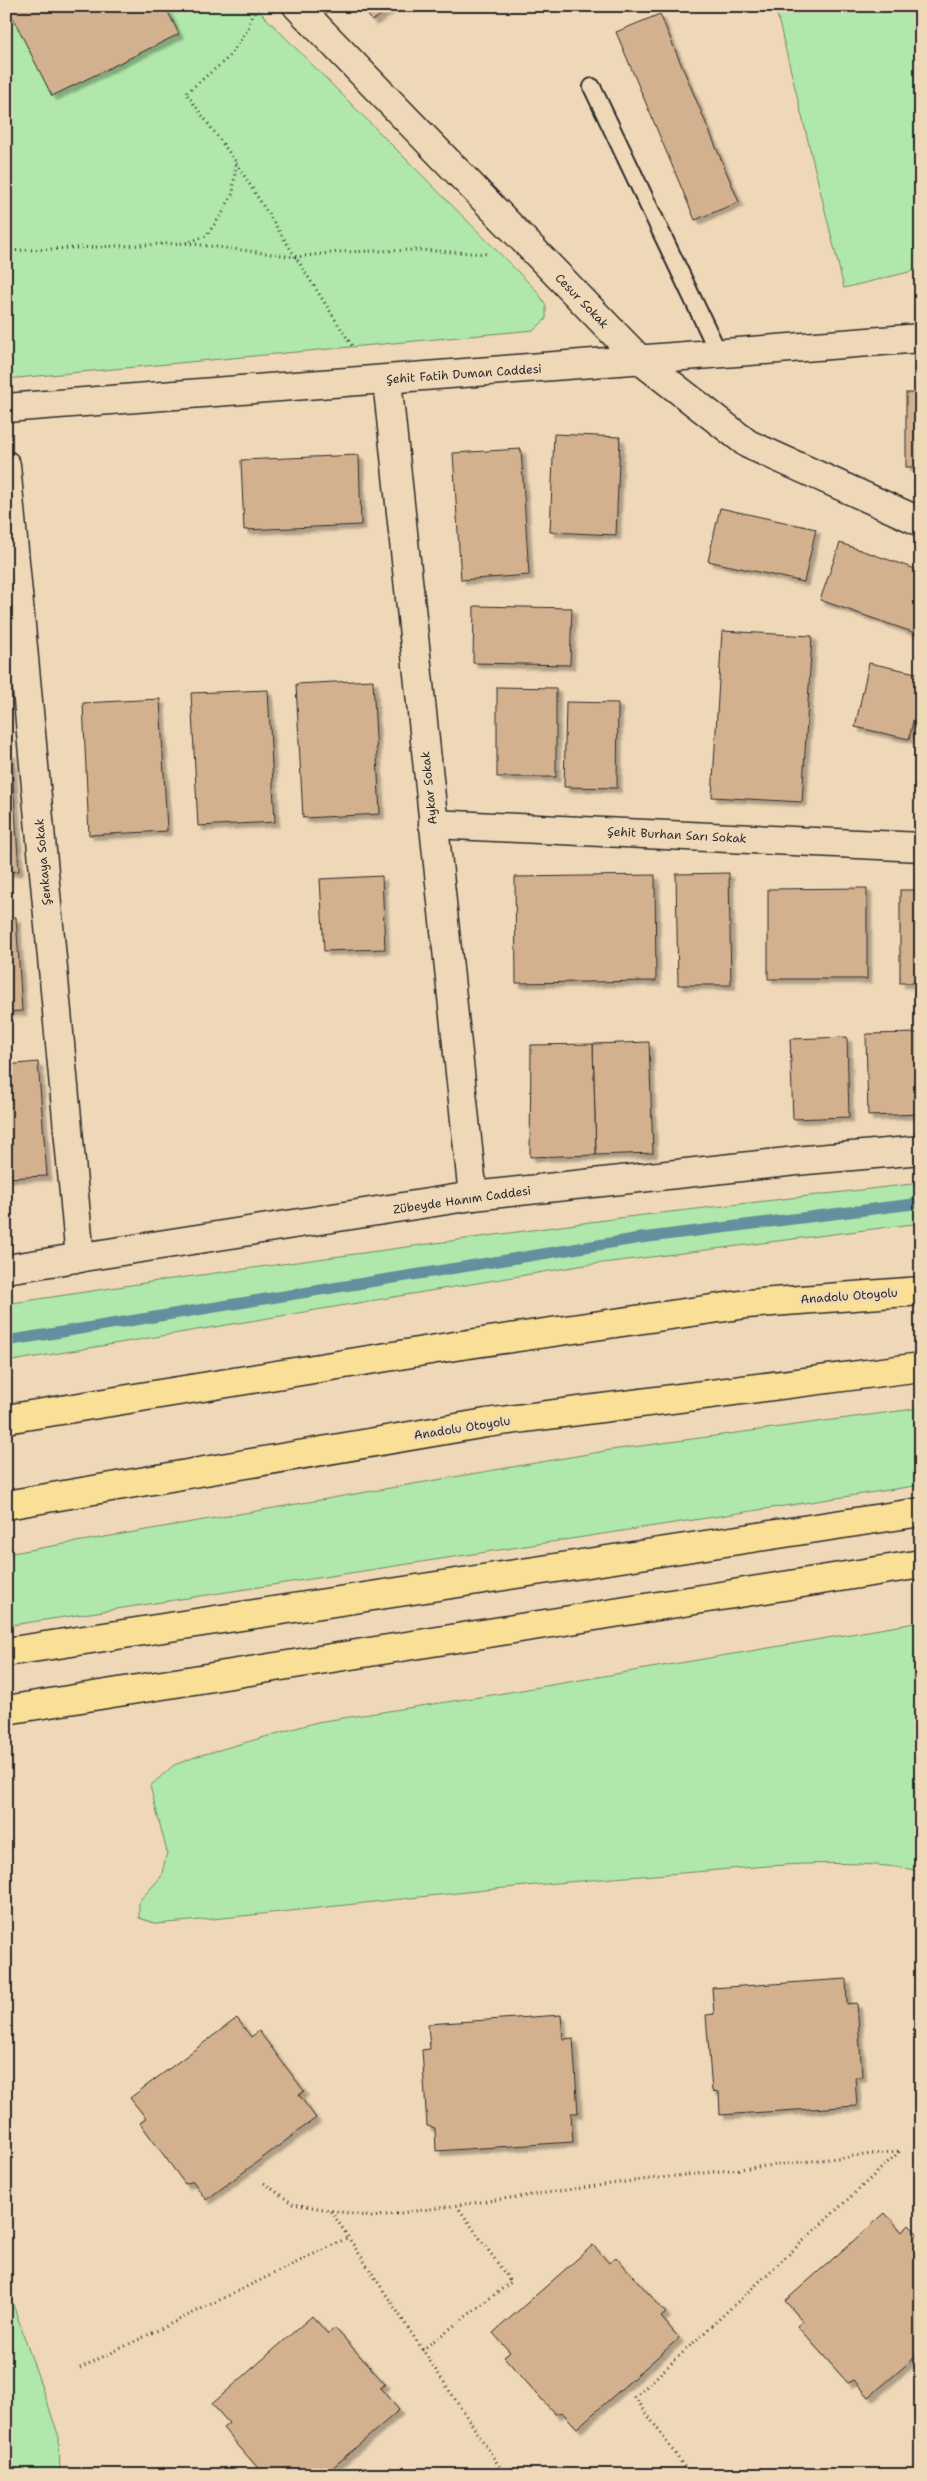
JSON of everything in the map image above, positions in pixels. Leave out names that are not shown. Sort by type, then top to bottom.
[{"type":"main road","name":"Anadolu Otoyolu","points":[[6,1419],[455,1346],[747,1304],[921,1290]]},
{"type":"main road","name":"Anadolu Otoyolu","points":[[6,1505],[486,1423],[921,1367]]},
{"type":"main road","points":[[6,1652],[921,1512]]},
{"type":"main road","points":[[6,1710],[921,1564]]},
{"type":"street","name":"Cesur Sokak","points":[[297,6],[640,360],[748,444],[921,522]]},
{"type":"street","name":"Şehit Fatih Duman Caddesi","points":[[6,408],[921,338]]},
{"type":"street","name":"Aykar Sokak","points":[[380,380],[433,824],[473,1196]]},
{"type":"street","name":"Şenkaya Sokak","points":[[6,465],[80,1258]]},
{"type":"street","name":"Şehit Burhan Sarı Sokak","points":[[433,824],[921,847]]},
{"type":"street","name":"Zübeyde Hanım Caddesi","points":[[6,1269],[473,1196],[796,1161],[921,1150]]},
{"type":"lane","points":[[592,86],[719,354]]},
{"type":"path","points":[[254,6],[248,29],[228,58],[186,93],[236,162],[296,257],[380,380]]},
{"type":"path","points":[[186,243],[206,236],[222,214],[233,193],[236,162]]},
{"type":"path","points":[[6,251],[186,243],[296,257],[340,252],[419,250],[539,256]]},
{"type":"path","points":[[264,2183],[293,2204],[372,2217],[632,2181],[900,2151],[635,2397],[690,2475]]},
{"type":"path","points":[[422,2350],[512,2282],[457,2206]]},
{"type":"path","points":[[330,2210],[505,2475]]},
{"type":"path","points":[[80,2368],[347,2238]]},
{"type":"green space","points":[[6,6],[254,6],[537,291],[546,305],[546,319],[534,330],[6,379]]},
{"type":"green space","points":[[775,6],[921,6],[921,269],[844,288]]},
{"type":"green space","points":[[921,1183],[921,1223],[579,1266],[6,1362],[6,1304],[157,1281],[627,1217]]},
{"type":"green space","points":[[921,1408],[921,1485],[6,1626],[6,1554],[611,1450]]},
{"type":"green space","points":[[921,1622],[921,1871],[862,1864],[802,1864],[485,1890],[157,1924],[139,1918],[139,1901],[161,1877],[167,1852],[150,1786],[174,1765],[198,1756],[317,1722],[498,1694]]},
{"type":"green space","points":[[6,2284],[59,2437],[60,2475],[6,2475]]},
{"type":"building","points":[[7,6],[165,6],[179,34],[52,96]]},
{"type":"building","points":[[362,6],[394,6],[372,21]]},
{"type":"building","points":[[660,14],[739,202],[695,220],[616,32]]},
{"type":"building","points":[[906,393],[921,393],[921,467],[906,467]]},
{"type":"building","points":[[554,434],[620,437],[616,535],[550,532]]},
{"type":"building","points":[[521,449],[529,575],[461,580],[453,453]]},
{"type":"building","points":[[359,455],[361,525],[244,530],[241,460]]},
{"type":"building","points":[[720,508],[816,529],[804,582],[708,561]]},
{"type":"building","points":[[840,543],[921,571],[921,635],[820,600]]},
{"type":"building","points":[[474,606],[572,608],[570,665],[473,663]]},
{"type":"building","points":[[722,631],[812,636],[802,802],[712,797]]},
{"type":"building","points":[[869,663],[921,674],[921,685],[909,739],[855,727]]},
{"type":"building","points":[[373,680],[380,814],[303,818],[296,684]]},
{"type":"building","points":[[497,687],[556,688],[556,777],[497,777]]},
{"type":"building","points":[[268,690],[275,822],[198,826],[191,693]]},
{"type":"building","points":[[160,699],[167,831],[89,835],[83,703]]},
{"type":"building","points":[[566,702],[618,703],[617,788],[564,787]]},
{"type":"building","points":[[6,753],[11,753],[19,871],[6,872]]},
{"type":"building","points":[[729,873],[731,985],[678,985],[676,874]]},
{"type":"building","points":[[655,875],[656,981],[516,983],[515,877]]},
{"type":"building","points":[[382,876],[385,949],[324,951],[320,879]]},
{"type":"building","points":[[867,888],[867,979],[768,979],[768,889]]},
{"type":"building","points":[[900,890],[921,890],[921,983],[900,983]]},
{"type":"building","points":[[16,917],[22,1011],[6,1012],[6,918]]},
{"type":"building","points":[[921,1033],[921,1114],[868,1116],[866,1034]]},
{"type":"building","points":[[847,1037],[849,1117],[793,1119],[790,1039]]},
{"type":"building","points":[[649,1042],[653,1153],[596,1155],[593,1044]]},
{"type":"building","points":[[593,1044],[596,1155],[530,1157],[531,1045]]},
{"type":"building","points":[[38,1062],[47,1176],[6,1178],[6,1065]]},
{"type":"building","points":[[846,1979],[847,2004],[857,2003],[862,2077],[855,2077],[857,2106],[720,2115],[719,2092],[712,2091],[706,2015],[714,2014],[712,1988]]},
{"type":"building","points":[[561,2015],[563,2039],[573,2038],[578,2113],[571,2113],[573,2142],[436,2151],[435,2128],[427,2126],[422,2050],[430,2049],[428,2024]]},
{"type":"building","points":[[237,2018],[251,2037],[259,2031],[304,2091],[299,2095],[316,2118],[206,2200],[193,2181],[185,2184],[140,2123],[146,2118],[130,2098]]},
{"type":"building","points":[[885,2213],[902,2232],[909,2225],[921,2238],[921,2352],[869,2397],[854,2380],[848,2383],[797,2326],[803,2321],[785,2301]]},
{"type":"building","points":[[593,2245],[609,2263],[616,2257],[666,2313],[661,2317],[679,2338],[577,2428],[562,2412],[555,2414],[504,2357],[510,2352],[493,2333]]},
{"type":"building","points":[[312,2316],[328,2334],[335,2328],[385,2384],[380,2388],[399,2410],[324,2475],[264,2475],[223,2428],[229,2423],[212,2404]]},
{"type":"waterway","points":[[6,1341],[641,1238],[921,1203]]}]
